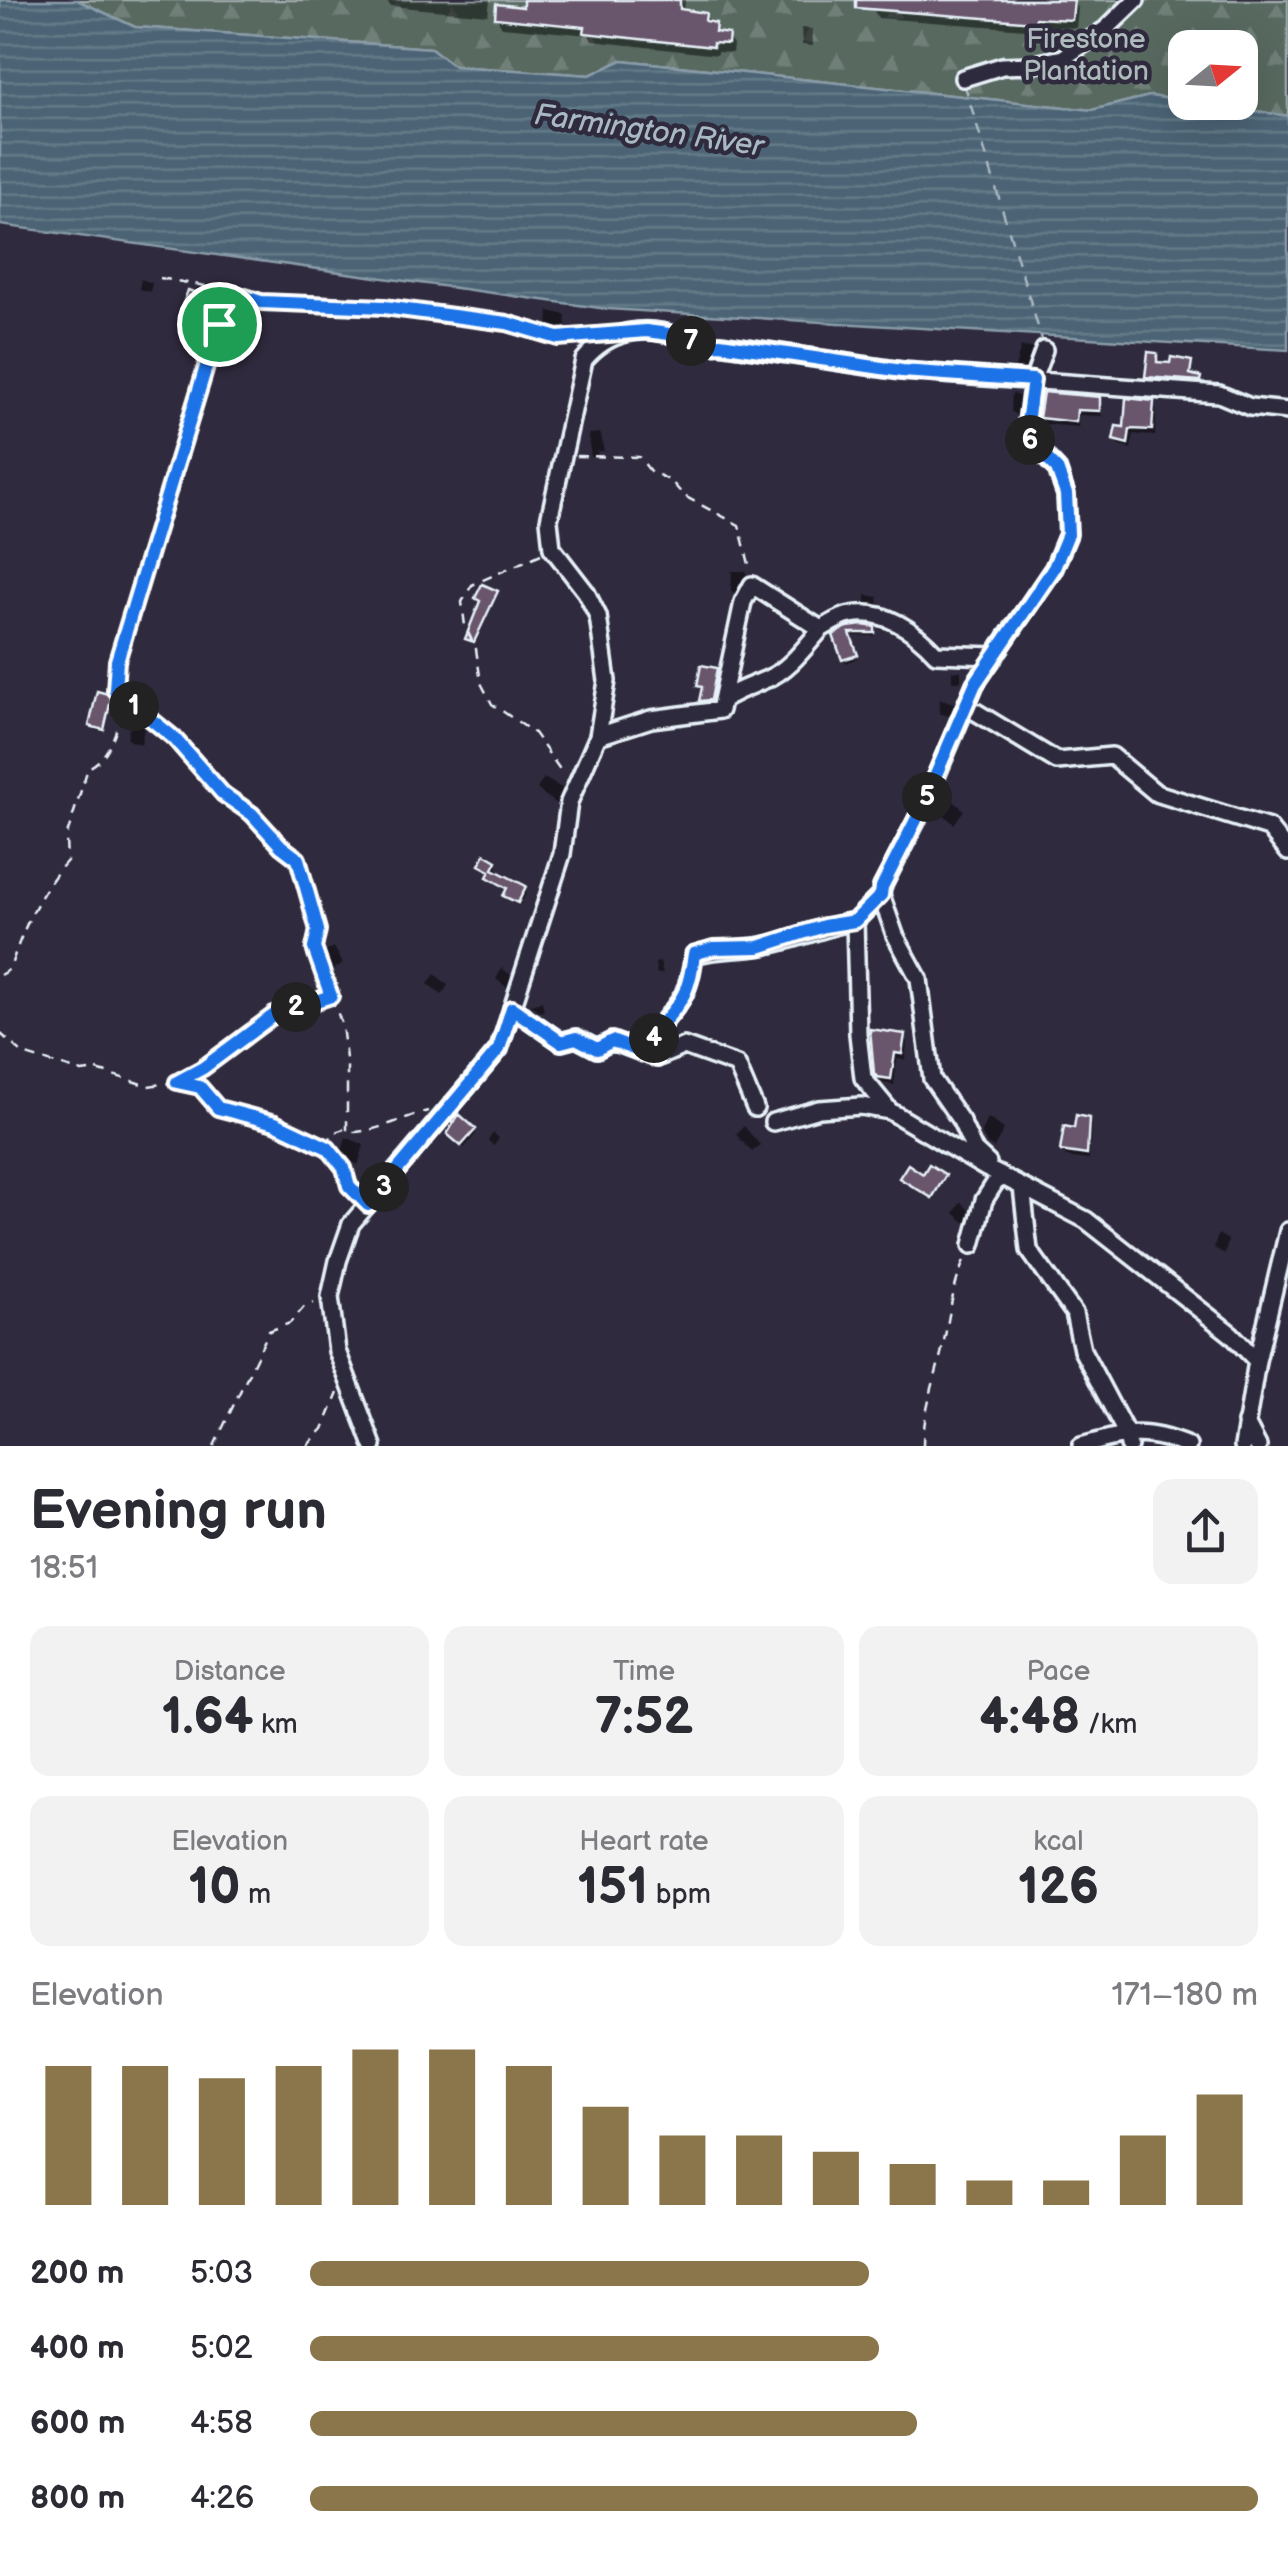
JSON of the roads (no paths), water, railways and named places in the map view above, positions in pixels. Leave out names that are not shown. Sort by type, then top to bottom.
[{"type":"street","points":[[963,78],[1002,66],[1063,58],[1106,29],[1136,0]]},
{"type":"street","points":[[373,1446],[337,1351],[330,1297],[351,1224],[499,1049],[562,854],[568,802],[598,736],[607,681],[598,616],[586,592],[552,548],[549,520],[584,360],[597,344],[617,333],[646,331],[677,335],[702,346],[720,344],[902,371],[1219,394],[1250,407],[1288,411]]},
{"type":"street","points":[[997,1174],[974,1150],[961,1122],[932,1080],[918,979],[895,935],[881,895],[975,684],[1054,568],[1068,534],[1066,494],[1057,469],[1030,441],[1026,430],[1033,380],[1044,350]]},
{"type":"street","points":[[598,736],[651,719],[720,710],[742,602],[752,585],[821,628]]},
{"type":"street","points":[[722,700],[740,688],[770,678],[821,628],[852,614],[892,620],[918,635],[936,654],[995,656]]},
{"type":"street","points":[[966,706],[1056,761],[1112,756],[1156,793],[1269,828],[1288,852]]},
{"type":"street","points":[[657,1058],[654,1038],[666,1015],[683,996],[694,954],[713,948],[759,947],[824,926],[855,921],[881,895]]},
{"type":"street","points":[[855,921],[863,1078],[890,1111],[997,1174],[1086,1220],[1231,1334],[1256,1360]]},
{"type":"street","points":[[512,1008],[561,1042],[576,1038],[597,1049],[612,1041],[657,1058],[684,1046],[737,1065],[755,1108]]},
{"type":"street","points":[[773,1122],[819,1109],[861,1106],[890,1111]]},
{"type":"street","points":[[972,1245],[984,1200],[997,1174]]},
{"type":"street","points":[[1022,1187],[1030,1250],[1074,1313],[1082,1350],[1128,1440]]},
{"type":"street","points":[[1242,1446],[1256,1360],[1288,1232]]},
{"type":"street","points":[[1246,1423],[1258,1446]]},
{"type":"street","points":[[1081,1446],[1154,1433],[1188,1446]]},
{"type":"water","name":"Farmington River","points":[[0,0],[77,0],[135,27],[431,48],[454,66],[590,75],[622,60],[1092,110],[1150,96],[1168,99],[1168,120],[1258,120],[1258,112],[1288,116],[1288,350],[607,309],[0,225]]},
{"type":"park label","name":"Firestone Plantation","points":[[1086,54]]}]
